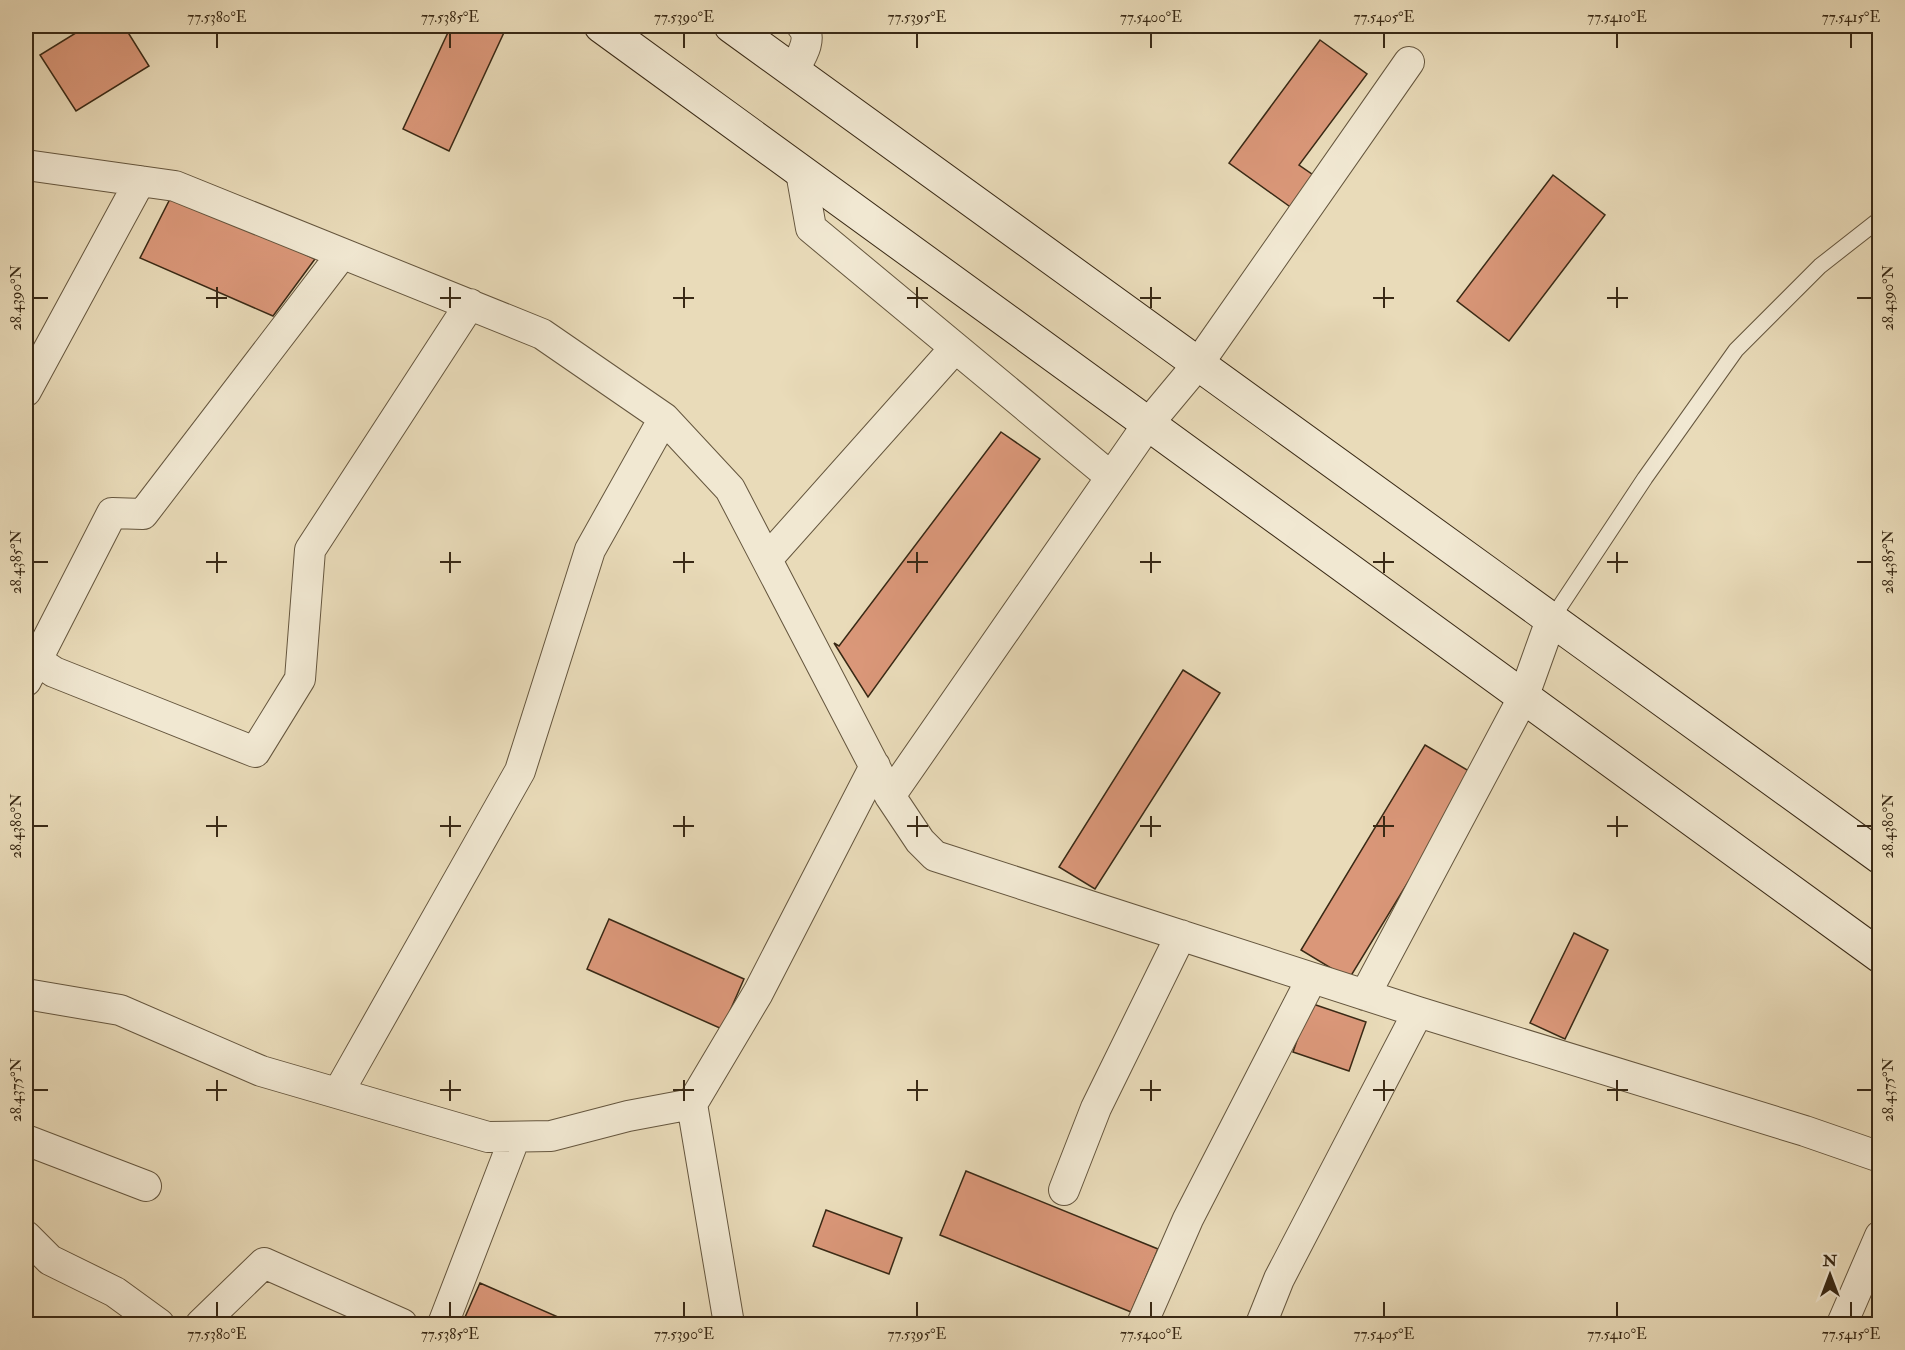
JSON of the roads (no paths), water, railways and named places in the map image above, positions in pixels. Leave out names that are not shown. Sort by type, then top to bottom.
[{"type":"main road","points":[[601,26],[1880,956]]},
{"type":"main road","points":[[731,26],[1880,857]]},
{"type":"street","points":[[793,71],[807,42],[805,29],[802,26]]},
{"type":"street","points":[[890,796],[1148,424],[1198,364],[1409,62]]},
{"type":"street","points":[[26,165],[175,186],[542,334],[664,418],[730,489],[890,796],[920,841],[935,856],[1418,1012],[1805,1131],[1880,1157]]},
{"type":"street","points":[[801,172],[811,228],[1111,477]]},
{"type":"street","points":[[26,391],[140,181]]},
{"type":"street","points":[[342,254],[143,514],[112,513],[29,665],[54,672],[255,752],[300,679],[310,550],[470,304]]},
{"type":"street","points":[[767,559],[955,348]]},
{"type":"street","points":[[338,1093],[520,771],[590,550],[664,418]]},
{"type":"street","points":[[1365,995],[1523,698],[1551,620]]},
{"type":"street","points":[[729,1324],[692,1104],[758,993],[875,766]]},
{"type":"street","points":[[1064,1190],[1096,1107],[1181,935]]},
{"type":"street","points":[[1142,1324],[1188,1219],[1312,978]]},
{"type":"street","points":[[26,994],[120,1010],[261,1071],[488,1137],[551,1136],[628,1116],[692,1104]]},
{"type":"street","points":[[1261,1324],[1279,1279],[1418,1012]]},
{"type":"street","points":[[443,1324],[515,1137]]},
{"type":"street","points":[[26,1140],[146,1186]]},
{"type":"street","points":[[26,1236],[50,1260],[115,1292],[159,1324]]},
{"type":"street","points":[[1842,1324],[1880,1236]]},
{"type":"street","points":[[201,1324],[264,1263],[402,1324]]},
{"type":"lane","points":[[1551,620],[1645,478],[1736,350],[1820,266],[1880,219]]}]
